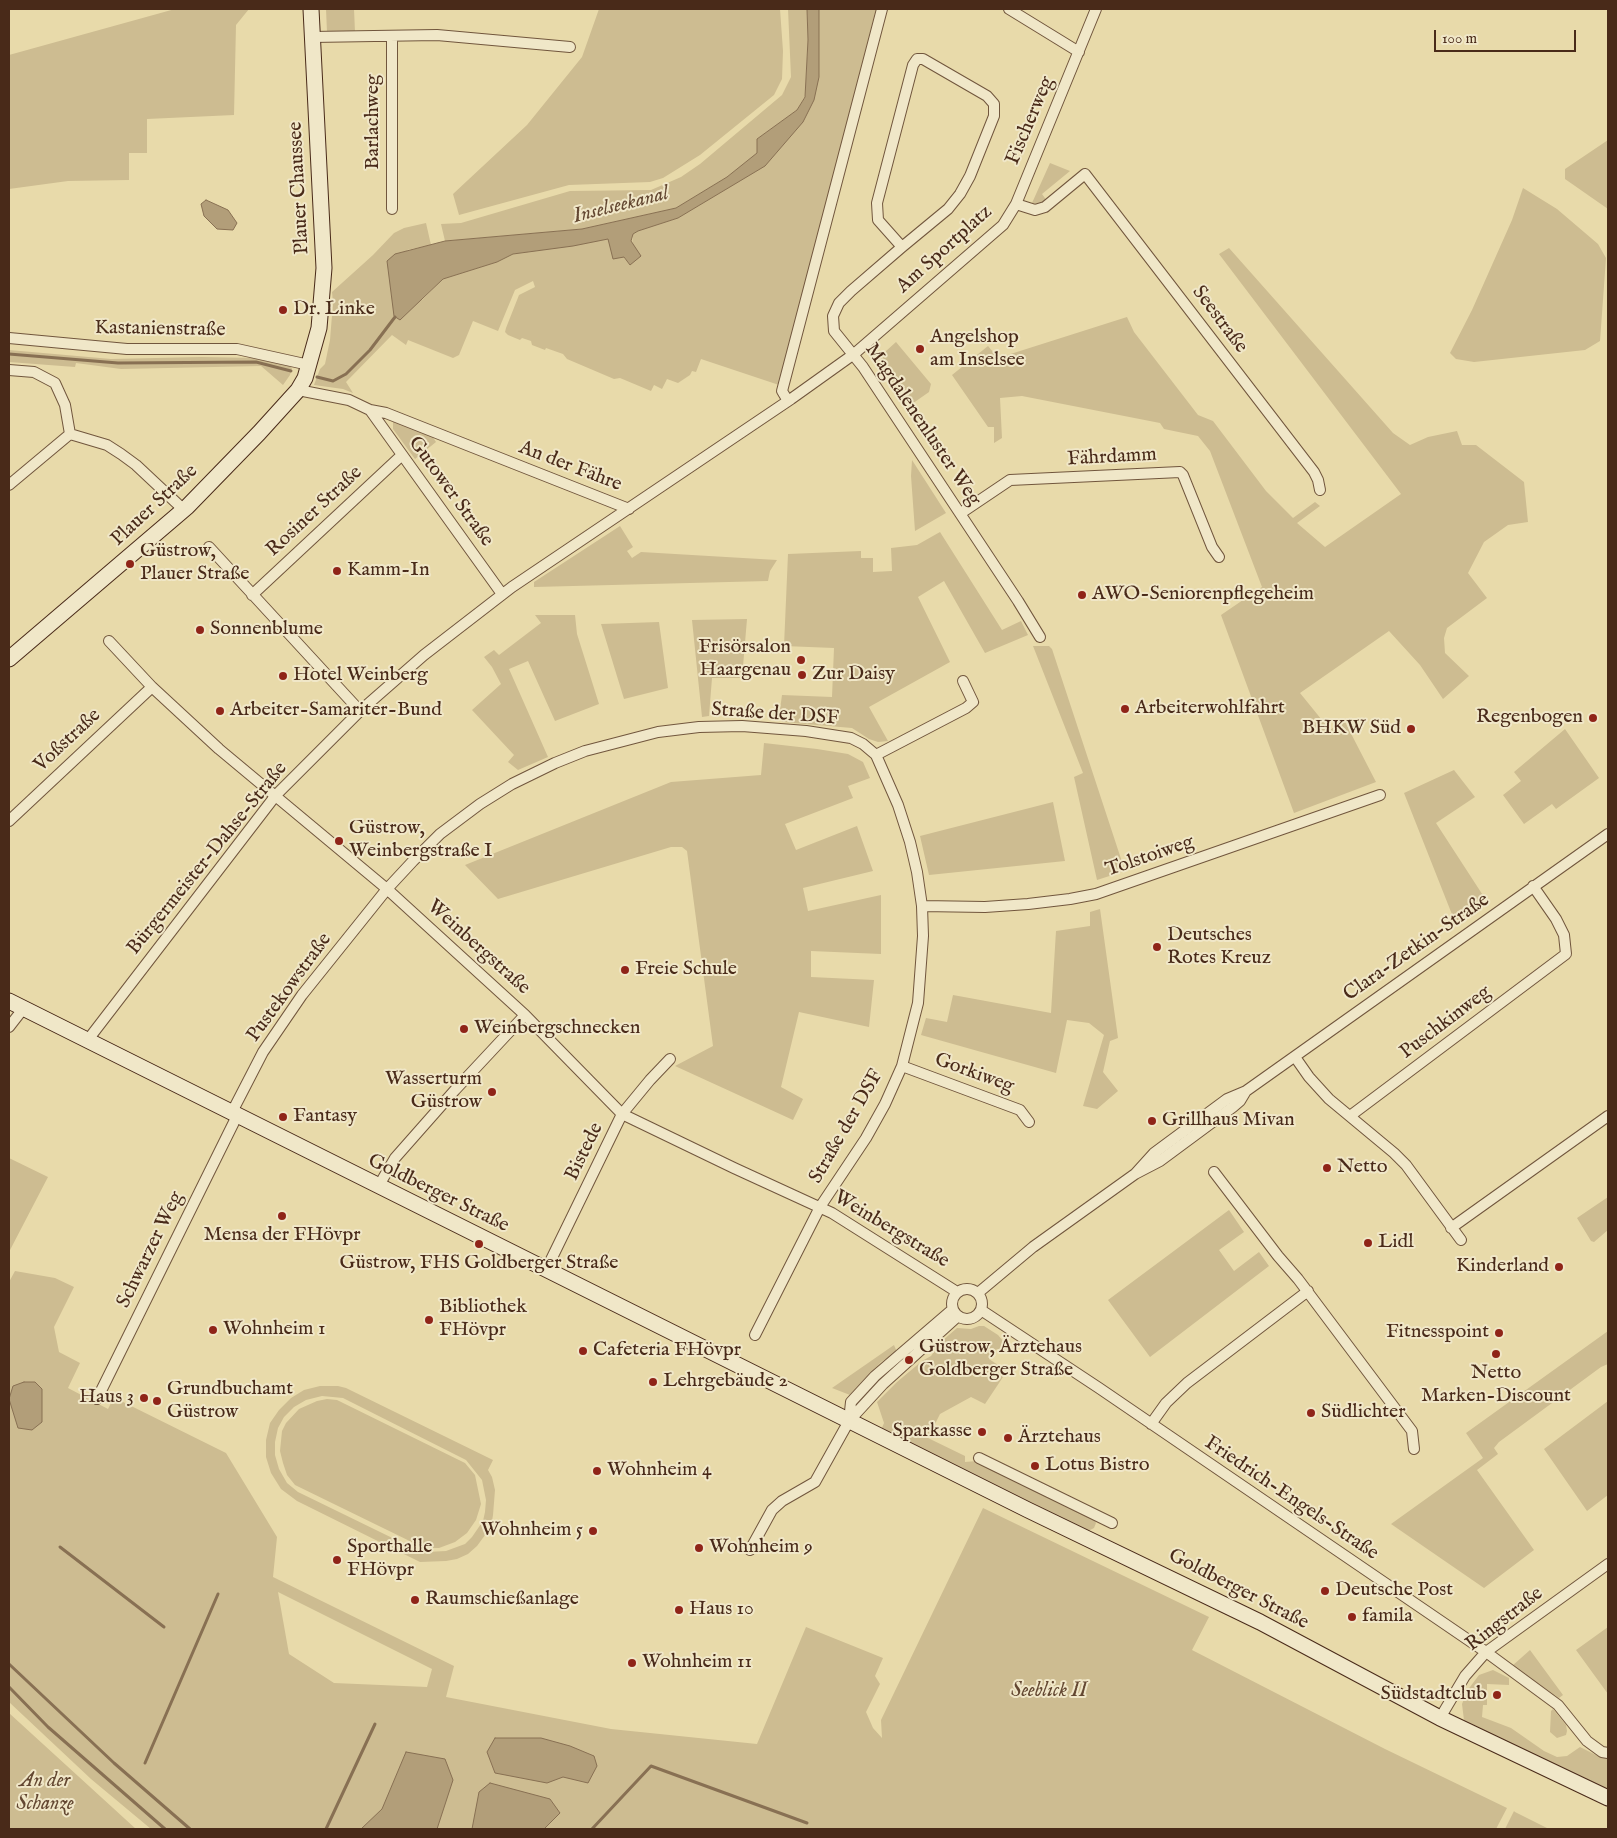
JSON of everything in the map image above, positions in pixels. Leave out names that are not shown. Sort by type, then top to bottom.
[{"type":"main road","name":"Plauer Chaussee","points":[[309,364],[319,328],[324,268],[310,9]]},
{"type":"main road","name":"Plauer Straße","points":[[9,659],[184,510],[298,390],[309,364]]},
{"type":"main road","name":"Goldberger Straße","points":[[9,1002],[1028,1510],[1260,1622],[1440,1718],[1608,1798]]},
{"type":"street","points":[[788,401],[782,392],[882,9]]},
{"type":"street","points":[[1009,9],[1079,52]]},
{"type":"street","name":"Fischerweg","points":[[1016,204],[1096,9]]},
{"type":"street","points":[[312,37],[437,35],[570,47]]},
{"type":"street","name":"Barlachweg","points":[[392,36],[392,209]]},
{"type":"street","name":"Magdalenenluster Weg","points":[[902,247],[878,220],[877,203],[913,65],[917,59],[923,59],[987,96],[994,104],[994,116],[970,176],[960,194],[948,209],[839,303],[833,316],[834,331],[854,354],[961,513],[1040,637]]},
{"type":"street","name":"Am Sportplatz","points":[[854,354],[1003,225],[1016,204],[1035,210],[1045,207],[1085,174]]},
{"type":"street","name":"Seestraße","points":[[1085,174],[1314,472],[1320,490]]},
{"type":"street","name":"Kastanienstraße","points":[[9,338],[127,350],[237,349],[309,364]]},
{"type":"street","name":"An der Fähre","points":[[298,390],[349,400],[370,410],[386,413],[629,509],[854,354]]},
{"type":"street","points":[[9,370],[34,372],[55,383],[65,404],[70,434]]},
{"type":"street","name":"Gutower Straße","points":[[370,410],[502,594]]},
{"type":"street","points":[[9,485],[70,434]]},
{"type":"street","points":[[70,434],[107,445],[121,454],[136,465],[184,510]]},
{"type":"street","name":"Rosiner Straße","points":[[252,594],[402,455]]},
{"type":"street","name":"Fährdamm","points":[[961,513],[1010,480],[1180,472],[1183,475],[1212,547],[1219,557]]},
{"type":"street","name":"Bürgermeister-Dahse-Straße","points":[[87,1041],[276,796],[360,711],[424,655],[502,594],[629,509]]},
{"type":"street","points":[[209,547],[360,711]]},
{"type":"street","name":"Weinbergstraße","points":[[109,641],[152,687],[219,749],[388,889],[525,1015],[622,1114],[820,1207],[854,1226],[957,1292]]},
{"type":"street","points":[[876,755],[966,708],[973,702],[963,681]]},
{"type":"street","name":"Voßstraße","points":[[9,821],[152,687]]},
{"type":"street","name":"Straße der DSF","points":[[388,889],[440,834],[480,804],[512,784],[555,763],[585,751],[619,741],[676,729],[742,726],[806,731],[851,738],[863,744],[876,755],[898,806],[910,842],[917,872],[922,906],[923,936],[918,1003],[902,1066],[885,1104],[866,1138],[820,1207],[754,1335]]},
{"type":"street","name":"Tolstoiweg","points":[[922,906],[985,907],[1021,905],[1070,900],[1096,894],[1380,795]]},
{"type":"street","name":"Clara-Zetkin-Straße","points":[[978,1293],[1033,1247],[1135,1174],[1160,1161],[1225,1113],[1240,1101],[1246,1091],[1608,834]]},
{"type":"street","name":"Puschkinweg","points":[[1350,1116],[1566,954],[1564,935],[1556,919],[1533,886]]},
{"type":"street","name":"Pustekowstraße","points":[[234,1115],[263,1052],[302,995],[388,889]]},
{"type":"street","points":[[9,1027],[23,1009]]},
{"type":"street","points":[[378,1186],[401,1151],[525,1015]]},
{"type":"street","points":[[1295,1057],[1322,1092],[1406,1165],[1461,1240]]},
{"type":"street","name":"Bistede","points":[[546,1270],[622,1114],[670,1059]]},
{"type":"street","name":"Gorkiweg","points":[[902,1066],[1020,1110],[1028,1122]]},
{"type":"street","name":"Schwarzer Weg","points":[[97,1399],[234,1115]]},
{"type":"street","points":[[1452,1228],[1608,1116]]},
{"type":"street","points":[[1214,1172],[1278,1256],[1308,1291],[1412,1431],[1414,1449]]},
{"type":"street","points":[[968,1288],[978,1293],[982,1299],[981,1310],[967,1319],[956,1312],[953,1299],[957,1292],[968,1288]]},
{"type":"street","points":[[1151,1424],[1166,1403],[1187,1383],[1308,1291]]},
{"type":"street","name":"Friedrich-Engels-Straße","points":[[981,1310],[1486,1652],[1558,1705],[1587,1741],[1602,1752],[1608,1753]]},
{"type":"street","points":[[750,1550],[772,1510],[782,1500],[815,1482],[849,1421],[883,1384],[956,1312]]},
{"type":"street","points":[[979,1458],[1112,1523]]},
{"type":"street","name":"Ringstraße","points":[[1440,1718],[1465,1676],[1486,1652],[1608,1564]]},
{"type":"green space","points":[[175,9],[249,9],[236,25],[234,115],[147,119],[147,153],[129,153],[129,180],[68,181],[9,189],[9,55]]},
{"type":"green space","points":[[326,9],[354,9],[355,32],[327,32]]},
{"type":"green space","points":[[599,9],[780,9],[783,51],[782,79],[774,95],[700,155],[663,178],[650,182],[569,185],[459,215],[453,194],[527,125],[582,57]]},
{"type":"green space","points":[[788,9],[807,9],[808,40],[805,96],[797,110],[757,139],[758,153],[727,177],[676,208],[582,229],[445,241],[441,224],[461,223],[570,191],[651,190],[681,177],[700,164],[782,95],[791,77]]},
{"type":"green space","points":[[819,9],[876,9],[779,385],[701,359],[696,372],[692,371],[690,375],[678,383],[667,379],[662,389],[654,385],[651,391],[620,378],[614,379],[567,359],[563,354],[532,345],[531,341],[522,338],[520,340],[508,335],[505,332],[506,328],[519,295],[535,287],[533,281],[515,290],[498,331],[473,321],[459,355],[453,358],[408,340],[406,345],[392,335],[346,382],[353,393],[343,389],[314,385],[320,369],[325,364],[330,340],[332,292],[394,233],[404,228],[426,223],[431,245],[407,250],[422,300],[443,279],[497,262],[513,254],[608,238],[630,265],[633,234],[678,218],[764,166],[819,77]]},
{"type":"green space","points":[[1608,140],[1608,209],[1565,179],[1565,169]]},
{"type":"green space","points":[[1050,163],[1070,171],[1042,194],[1047,201],[1040,204],[1032,203]]},
{"type":"green space","points":[[1523,188],[1557,209],[1598,244],[1606,258],[1600,341],[1585,350],[1474,362],[1456,359],[1450,353],[1472,310],[1512,220]]},
{"type":"green space","points":[[1229,248],[1393,433],[1410,445],[1428,437],[1457,431],[1462,445],[1476,445],[1524,482],[1528,522],[1508,525],[1484,542],[1468,573],[1487,598],[1447,628],[1444,638],[1445,653],[1469,676],[1443,699],[1420,665],[1389,631],[1300,693],[1330,730],[1344,720],[1376,782],[1294,813],[1221,615],[1262,587],[1210,451],[1198,436],[1164,429],[1160,423],[1022,396],[1000,398],[1002,438],[994,443],[994,427],[988,427],[952,375],[988,346],[998,358],[1127,317],[1134,332],[1198,415],[1213,421],[1266,491],[1293,518],[1315,502],[1320,506],[1297,523],[1325,547],[1401,494],[1219,254]]},
{"type":"green space","points":[[896,342],[931,384],[929,392],[909,406],[875,361]]},
{"type":"green space","points":[[9,350],[111,359],[257,358],[285,363],[292,368],[290,375],[283,385],[261,366],[121,369],[76,363],[75,367],[9,362]]},
{"type":"green space","points":[[393,421],[432,436],[436,442],[415,459],[393,429]]},
{"type":"green space","points":[[912,460],[946,513],[915,531],[911,476]]},
{"type":"green space","points":[[620,526],[633,547],[627,551],[632,558],[641,552],[777,560],[770,571],[768,581],[534,587],[534,582]]},
{"type":"green space","points":[[940,532],[1002,630],[1021,621],[1028,635],[985,653],[944,581],[918,597],[950,662],[869,707],[888,741],[878,742],[869,739],[852,728],[782,722],[779,717],[782,695],[832,697],[834,648],[784,646],[788,554],[861,551],[861,558],[873,558],[873,572],[892,571],[891,548],[917,545]]},
{"type":"green space","points":[[535,615],[575,615],[577,634],[599,704],[555,721],[528,661],[509,669],[548,757],[518,770],[508,762],[514,755],[472,710],[501,684],[484,657],[494,650],[499,655],[541,623]]},
{"type":"green space","points":[[747,619],[742,678],[712,678],[709,716],[702,717],[692,620]]},
{"type":"green space","points":[[659,622],[668,688],[624,699],[601,624]]},
{"type":"green space","points":[[1033,646],[1049,646],[1052,649],[1125,871],[1097,880],[1074,777],[1083,773]]},
{"type":"green space","points":[[1565,729],[1599,778],[1556,809],[1552,804],[1524,824],[1503,795],[1521,781],[1514,772]]},
{"type":"green space","points":[[764,743],[848,754],[863,762],[870,778],[848,786],[853,798],[785,824],[796,850],[857,826],[873,871],[803,888],[808,911],[881,895],[881,954],[811,951],[811,977],[874,980],[869,1027],[799,1012],[781,1087],[803,1099],[793,1120],[675,1066],[713,1046],[687,851],[682,847],[671,847],[498,899],[465,865],[671,782],[761,775]]},
{"type":"green space","points":[[1454,770],[1475,797],[1436,823],[1486,900],[1455,922],[1404,793]]},
{"type":"green space","points":[[1053,802],[1065,861],[929,875],[920,836]]},
{"type":"green space","points":[[1100,909],[1118,1038],[1110,1041],[1103,1072],[1118,1091],[1097,1109],[1083,1106],[1104,1035],[1089,1023],[1067,1020],[1056,1073],[921,1035],[926,1018],[947,1022],[953,995],[1051,1013],[1056,931],[1090,926],[1090,912]]},
{"type":"green space","points":[[9,1158],[48,1177],[9,1252]]},
{"type":"green space","points":[[1608,1197],[1608,1230],[1594,1242],[1591,1241],[1577,1218]]},
{"type":"green space","points":[[1229,1210],[1244,1232],[1219,1250],[1234,1271],[1259,1252],[1269,1266],[1150,1357],[1108,1300]]},
{"type":"green space","name":"Seeblick II","points":[[15,1271],[55,1278],[74,1287],[54,1327],[59,1352],[80,1363],[68,1388],[108,1409],[112,1401],[109,1395],[226,1453],[277,1537],[273,1577],[454,1666],[446,1697],[611,1729],[757,1744],[806,1627],[883,1658],[875,1676],[880,1684],[866,1712],[873,1728],[882,1738],[881,1720],[983,1508],[1209,1617],[1192,1650],[1385,1749],[1507,1808],[1496,1829],[151,1829],[91,1779],[9,1702],[9,1282]],"holes":[[[278,1592],[432,1669],[427,1687],[334,1683],[289,1654]]]},
{"type":"green space","points":[[984,1326],[998,1335],[1003,1341],[1006,1347],[1003,1352],[997,1349],[989,1359],[1007,1371],[985,1404],[971,1397],[940,1414],[928,1438],[965,1456],[965,1462],[977,1461],[1094,1519],[1096,1523],[1094,1528],[1088,1531],[1081,1529],[881,1430],[884,1423],[877,1402],[897,1382],[931,1356],[942,1341],[957,1328],[971,1329]]},
{"type":"green space","points":[[1608,1331],[1608,1364],[1601,1367],[1499,1442],[1494,1448],[1498,1454],[1477,1470],[1534,1550],[1484,1588],[1391,1524],[1483,1458],[1466,1433]]},
{"type":"green space","points":[[894,1345],[897,1352],[881,1362],[850,1395],[832,1388]]},
{"type":"green space","points":[[320,1386],[346,1388],[493,1460],[488,1470],[495,1490],[491,1527],[477,1546],[468,1554],[457,1559],[420,1562],[297,1501],[281,1489],[271,1473],[266,1457],[266,1440],[270,1423],[279,1410],[291,1398],[304,1390]],"holes":[[[322,1396],[343,1398],[466,1460],[482,1480],[486,1500],[483,1521],[465,1544],[446,1551],[426,1552],[417,1550],[298,1492],[287,1483],[279,1469],[275,1455],[278,1428],[284,1417],[294,1407],[306,1400]]]},
{"type":"green space","points":[[327,1399],[337,1400],[465,1463],[475,1475],[481,1504],[476,1520],[467,1533],[455,1542],[439,1548],[424,1548],[295,1485],[287,1475],[280,1451],[282,1431],[286,1423],[299,1409]]},
{"type":"green space","points":[[1608,1401],[1608,1495],[1587,1511],[1544,1449]]},
{"type":"green space","points":[[1608,1627],[1608,1694],[1576,1650]]},
{"type":"green space","points":[[1530,1650],[1563,1695],[1559,1698],[1512,1666]]},
{"type":"green space","points":[[1493,1670],[1509,1678],[1509,1685],[1487,1684],[1487,1705],[1483,1705],[1482,1717],[1511,1728],[1544,1751],[1557,1757],[1567,1756],[1580,1747],[1602,1758],[1608,1758],[1608,1793],[1464,1720],[1462,1704],[1467,1691],[1479,1675]]},
{"type":"green space","points":[[1553,1709],[1566,1725],[1567,1731],[1566,1735],[1557,1738],[1550,1732],[1551,1711]]},
{"type":"green space","name":"An der Schanze","points":[[9,1713],[136,1829],[9,1829]]},
{"type":"green space","points":[[1515,1812],[1549,1829],[1505,1829]]},
{"type":"shaded area","points":[[807,9],[819,9],[819,77],[814,100],[803,122],[765,166],[678,218],[633,234],[631,241],[641,256],[630,265],[624,257],[613,259],[608,239],[513,254],[497,262],[443,279],[400,320],[394,316],[387,261],[395,254],[445,241],[582,229],[676,208],[727,177],[757,153],[757,139],[797,110],[805,97],[808,40]]},
{"type":"shaded area","points":[[206,200],[228,210],[237,223],[233,230],[217,229],[204,216],[201,204]]},
{"type":"shaded area","points":[[24,1382],[35,1382],[42,1389],[42,1422],[32,1430],[18,1428],[9,1399],[13,1386]]},
{"type":"shaded area","points":[[495,1738],[541,1738],[570,1746],[594,1756],[597,1766],[588,1783],[563,1777],[547,1783],[495,1773],[487,1752]]},
{"type":"shaded area","points":[[406,1752],[445,1759],[453,1780],[437,1829],[361,1829],[382,1809]]},
{"type":"shaded area","points":[[490,1783],[550,1799],[560,1813],[544,1829],[472,1829],[479,1792]]},
{"type":"waterway","points":[[317,377],[333,381],[346,374],[370,350],[395,317]]},
{"type":"waterway","points":[[9,354],[118,363],[256,362],[291,371]]},
{"type":"waterway","points":[[60,1547],[164,1627]]},
{"type":"waterway","points":[[145,1763],[218,1594]]},
{"type":"waterway","points":[[9,1664],[114,1763],[190,1829]]},
{"type":"waterway","points":[[9,1687],[48,1727],[165,1829]]},
{"type":"waterway","points":[[326,1829],[375,1724]]},
{"type":"waterway","points":[[592,1829],[651,1766],[807,1823]]},
{"type":"place","name":"Dr. Linke","points":[[283,310]]},
{"type":"place","name":"Angelshop am Inselsee","points":[[920,349]]},
{"type":"place","name":"Güstrow, Plauer Straße","points":[[130,564]]},
{"type":"place","name":"Kamm-In","points":[[337,571]]},
{"type":"place","name":"AWO-Seniorenpflegeheim","points":[[1082,595]]},
{"type":"place","name":"Sonnenblume","points":[[200,630]]},
{"type":"place","name":"Frisörsalon Haargenau","points":[[801,660]]},
{"type":"place","name":"Zur Daisy","points":[[802,675]]},
{"type":"place","name":"Hotel Weinberg","points":[[283,676]]},
{"type":"place","name":"Arbeiterwohlfahrt","points":[[1125,709]]},
{"type":"place","name":"Arbeiter-Samariter-Bund","points":[[220,711]]},
{"type":"place","name":"Regenbogen","points":[[1593,718]]},
{"type":"place","name":"BHKW Süd","points":[[1411,729]]},
{"type":"place","name":"Güstrow, Weinbergstraße I","points":[[339,841]]},
{"type":"place","name":"Deutsches Rotes Kreuz","points":[[1157,947]]},
{"type":"place","name":"Freie Schule","points":[[625,970]]},
{"type":"place","name":"Weinbergschnecken","points":[[464,1029]]},
{"type":"place","name":"Wasserturm Güstrow","points":[[492,1092]]},
{"type":"place","name":"Fantasy","points":[[283,1117]]},
{"type":"place","name":"Grillhaus Mivan","points":[[1152,1121]]},
{"type":"place","name":"Netto","points":[[1327,1168]]},
{"type":"place","name":"Mensa der FHövpr","points":[[282,1216]]},
{"type":"place","name":"Lidl","points":[[1368,1243]]},
{"type":"place","name":"Güstrow, FHS Goldberger Straße","points":[[479,1244]]},
{"type":"place","name":"Kinderland","points":[[1559,1267]]},
{"type":"place","name":"Bibliothek FHövpr","points":[[429,1320]]},
{"type":"place","name":"Wohnheim 1","points":[[213,1330]]},
{"type":"place","name":"Fitnesspoint","points":[[1499,1333]]},
{"type":"place","name":"Cafeteria FHövpr","points":[[583,1351]]},
{"type":"place","name":"Netto Marken-Discount","points":[[1496,1354]]},
{"type":"place","name":"Güstrow, Ärztehaus Goldberger Straße","points":[[909,1360]]},
{"type":"place","name":"Lehrgebäude 2","points":[[653,1382]]},
{"type":"place","name":"Haus 3","points":[[144,1398]]},
{"type":"place","name":"Grundbuchamt Güstrow","points":[[157,1401]]},
{"type":"place","name":"Südlichter","points":[[1311,1413]]},
{"type":"place","name":"Sparkasse","points":[[982,1432]]},
{"type":"place","name":"Ärztehaus","points":[[1008,1438]]},
{"type":"place","name":"Lotus Bistro","points":[[1035,1466]]},
{"type":"place","name":"Wohnheim 4","points":[[597,1471]]},
{"type":"place","name":"Wohnheim 5","points":[[593,1531]]},
{"type":"place","name":"Wohnheim 9","points":[[699,1548]]},
{"type":"place","name":"Sporthalle FHövpr","points":[[337,1560]]},
{"type":"place","name":"Deutsche Post","points":[[1325,1591]]},
{"type":"place","name":"Raumschießanlage","points":[[415,1600]]},
{"type":"place","name":"Haus 10","points":[[679,1610]]},
{"type":"place","name":"famila","points":[[1352,1617]]},
{"type":"place","name":"Wohnheim 11","points":[[632,1663]]},
{"type":"place","name":"Südstadtclub","points":[[1497,1695]]},
{"type":"water label","name":"Inselseekanal","points":[[621,206]]}]
